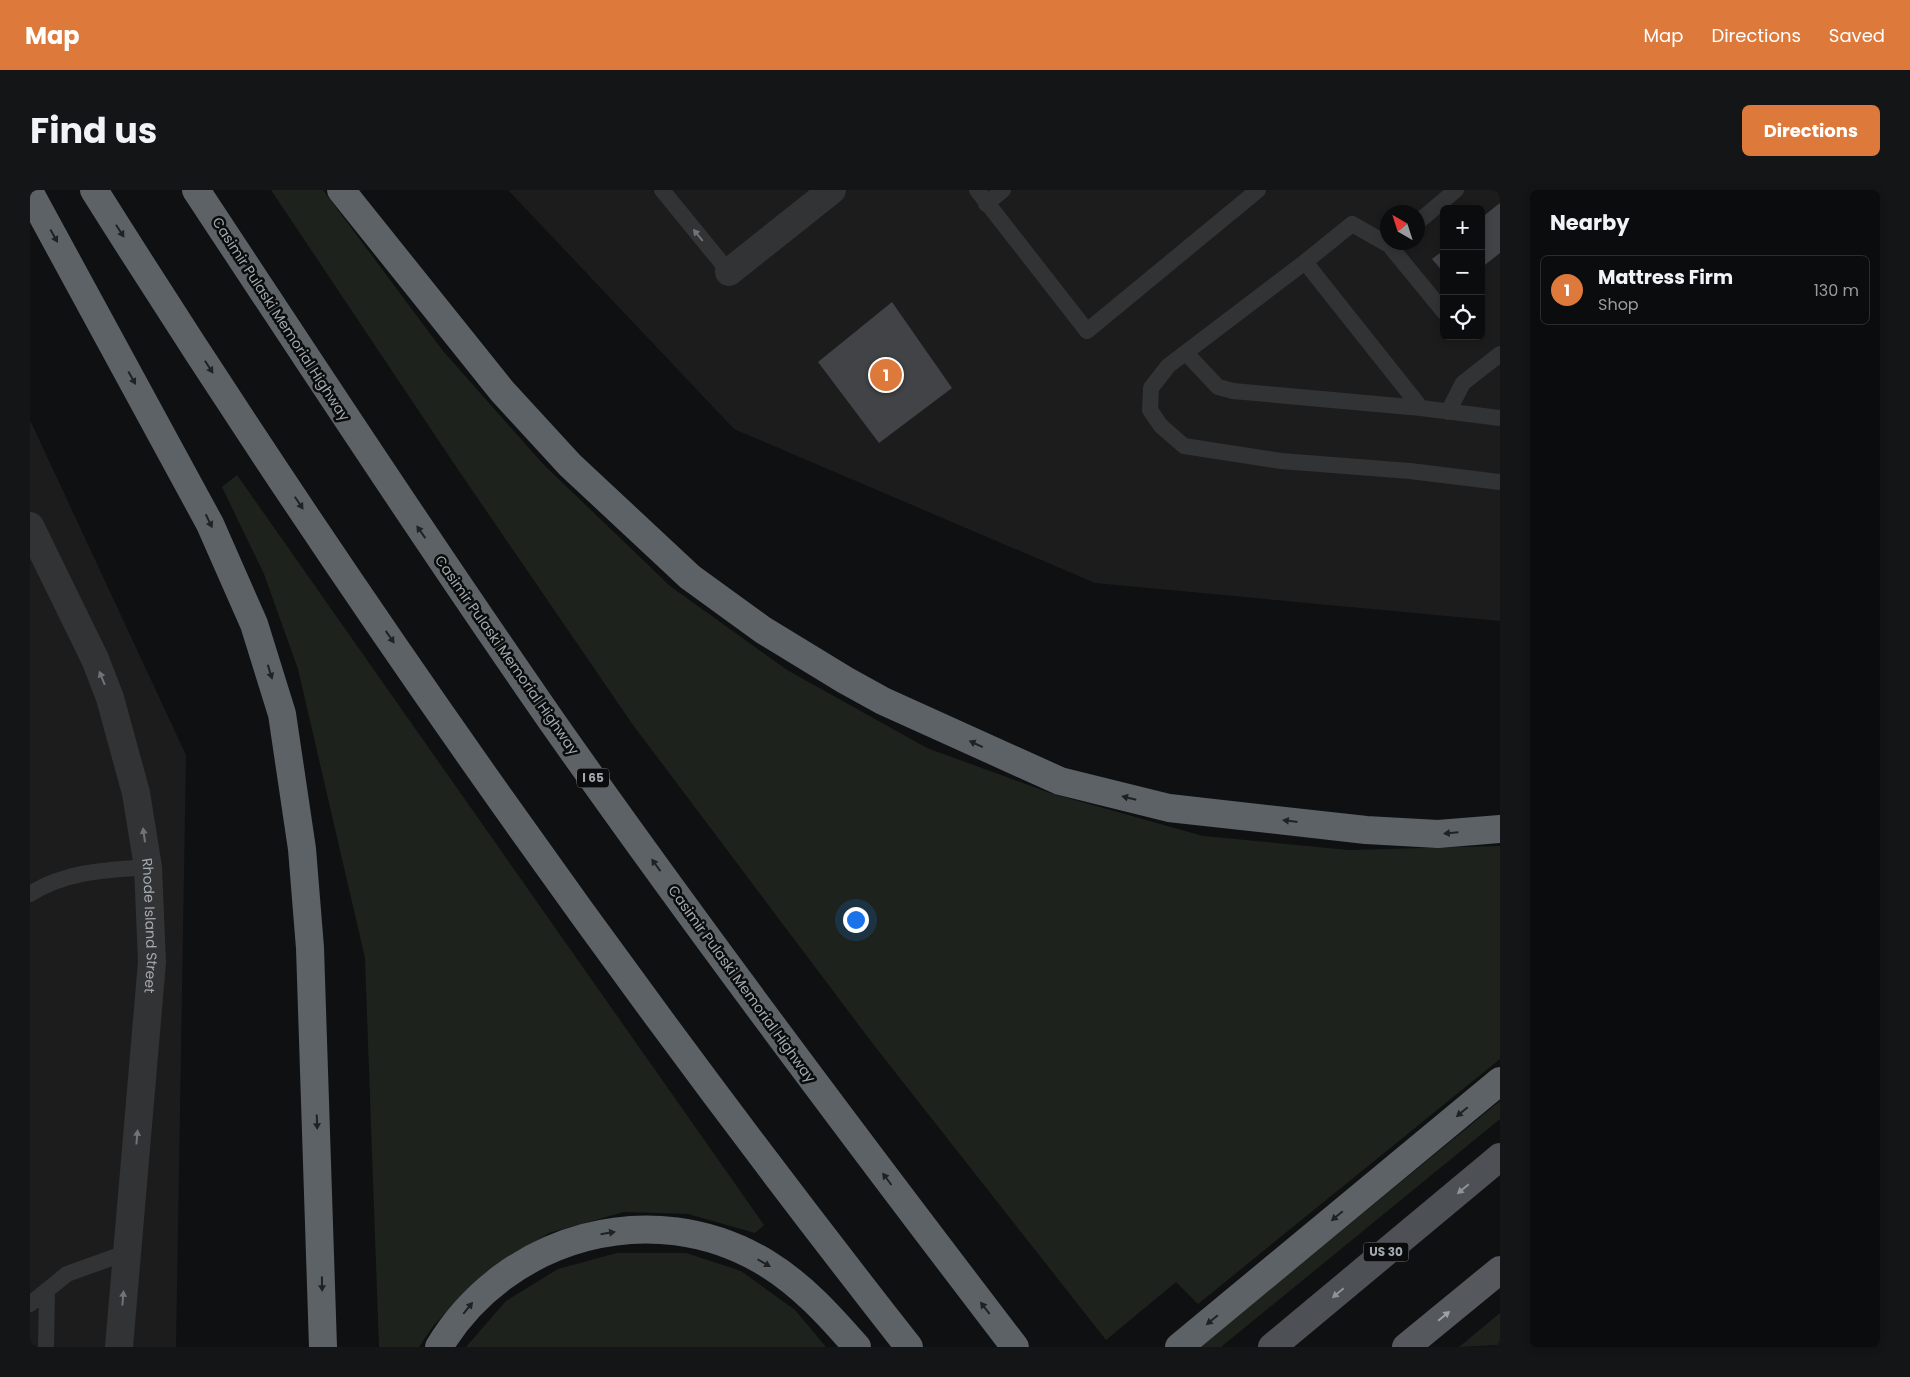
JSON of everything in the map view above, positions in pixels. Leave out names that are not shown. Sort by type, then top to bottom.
[{"type":"highway","points":[[94,190],[253,435],[484,774],[718,1098],[909,1347]]},
{"type":"highway","name":"Casimir Pulaski Memorial Highway","points":[[196,190],[412,517],[555,725],[788,1047],[1015,1347]]},
{"type":"highway","points":[[341,190],[502,391],[570,465],[628,522],[690,577],[749,619],[868,693],[1060,781],[1169,808],[1366,830],[1438,834],[1500,829]]},
{"type":"highway","points":[[30,193],[210,524],[254,624],[282,714],[302,849],[310,940],[323,1347]]},
{"type":"highway","points":[[1179,1347],[1500,1081]]},
{"type":"highway","points":[[439,1347],[474,1300],[508,1273],[542,1252],[586,1236],[639,1228],[686,1233],[718,1242],[764,1262],[803,1289],[857,1347]]},
{"type":"highway","points":[[1406,1347],[1500,1270]]},
{"type":"main road","name":"US 30","points":[[1272,1347],[1500,1157]]},
{"type":"street","points":[[729,272],[832,190]]},
{"type":"street","name":"Rhode Island Street","points":[[30,526],[95,659],[110,698],[136,793],[148,867],[152,962],[119,1347]]},
{"type":"lane","points":[[662,190],[729,272]]},
{"type":"lane","points":[[977,190],[986,204],[1087,331],[1258,190]]},
{"type":"lane","points":[[986,204],[1003,190]]},
{"type":"lane","points":[[1425,216],[1456,190]]},
{"type":"lane","points":[[1380,238],[1352,224],[1168,366],[1151,388],[1150,410],[1161,426],[1184,446],[1281,461],[1410,471],[1500,482]]},
{"type":"lane","points":[[1396,250],[1440,307]]},
{"type":"lane","points":[[1304,262],[1421,408]]},
{"type":"lane","points":[[1186,353],[1218,387],[1233,391],[1421,408],[1500,418]]},
{"type":"lane","points":[[1448,412],[1463,383],[1500,354]]},
{"type":"lane","points":[[30,894],[49,882],[100,870],[148,867]]},
{"type":"lane","points":[[30,1304],[68,1274],[128,1252]]},
{"type":"lane","points":[[46,1347],[47,1290]]},
{"type":"shaded area","points":[[271,190],[323,190],[443,351],[543,464],[670,586],[787,670],[927,748],[1050,793],[1203,836],[1349,850],[1500,846],[1500,1059],[1198,1304],[1176,1282],[1106,1340],[873,1044],[633,725],[459,471]]},
{"type":"shaded area","points":[[508,190],[1500,190],[1500,621],[1095,583],[734,429]]},
{"type":"shaded area","points":[[30,420],[186,755],[176,1347],[30,1347]]},
{"type":"shaded area","points":[[237,475],[764,1225],[755,1233],[688,1214],[624,1212],[549,1233],[486,1272],[434,1325],[419,1347],[379,1347],[365,958],[298,669],[264,574],[222,487]]},
{"type":"shaded area","points":[[1500,1101],[1500,1119],[1221,1347],[1199,1347]]},
{"type":"shaded area","points":[[617,1253],[686,1253],[741,1271],[795,1310],[826,1347],[466,1347],[506,1301],[558,1269]]},
{"type":"shaded area","points":[[1500,1313],[1500,1345],[1459,1347]]},
{"type":"building","points":[[1500,203],[1500,253],[1485,265],[1485,250],[1485,215]]},
{"type":"building","points":[[1440,253],[1440,268],[1432,259]]},
{"type":"building","points":[[892,302],[952,388],[879,443],[818,362]]},
{"type":"place","name":"Mattress Firm","points":[[886,375]]}]
